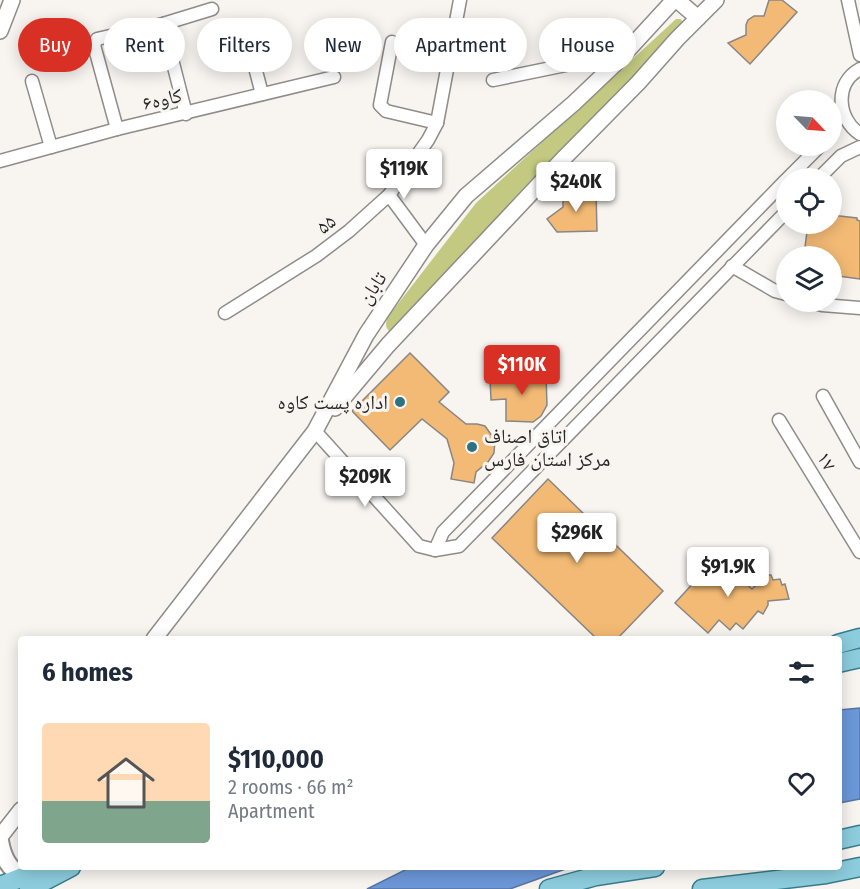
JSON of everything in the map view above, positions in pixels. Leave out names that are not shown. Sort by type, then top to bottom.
[{"type":"main road","points":[[842,643],[860,638]]},
{"type":"main road","points":[[842,662],[860,658]]},
{"type":"main road","points":[[842,839],[860,835]]},
{"type":"main road","points":[[0,839],[6,862],[28,886]]},
{"type":"main road","points":[[842,869],[860,867]]},
{"type":"main road","points":[[28,886],[40,870]]},
{"type":"main road","points":[[0,886],[28,886],[64,870]]},
{"type":"main road","points":[[549,889],[596,876],[635,870]]},
{"type":"main road","points":[[702,889],[760,885],[826,870]]},
{"type":"street","points":[[0,31],[12,0]]},
{"type":"street","name":"۵۵","points":[[225,313],[316,255],[349,231],[389,195],[428,140],[437,123],[460,0]]},
{"type":"street","points":[[676,0],[698,18]]},
{"type":"street","name":"تابان","points":[[636,42],[676,0]]},
{"type":"street","points":[[716,0],[388,345],[315,431],[419,546],[435,550],[459,546],[776,222]]},
{"type":"street","points":[[848,0],[860,55]]},
{"type":"street","points":[[183,18],[212,9]]},
{"type":"street","points":[[104,37],[97,39],[94,45],[117,129]]},
{"type":"street","points":[[392,42],[380,105],[386,111],[437,123]]},
{"type":"street","points":[[842,93],[847,81],[860,69]]},
{"type":"street","points":[[493,80],[539,70]]},
{"type":"street","points":[[175,72],[186,114]]},
{"type":"street","points":[[256,72],[262,94]]},
{"type":"street","name":"تابان","points":[[156,636],[315,431],[366,334],[426,245],[466,196],[542,132],[606,72]]},
{"type":"street","name":"کاوه۶","points":[[0,161],[117,129],[334,77]]},
{"type":"street","points":[[32,81],[51,147]]},
{"type":"street","points":[[842,109],[845,119],[860,134]]},
{"type":"street","points":[[829,168],[841,156],[860,147]]},
{"type":"street","points":[[798,168],[810,156]]},
{"type":"street","points":[[435,550],[443,532],[776,190]]},
{"type":"street","points":[[389,195],[426,245]]},
{"type":"street","points":[[732,267],[776,291]]},
{"type":"street","points":[[842,307],[860,308]]},
{"type":"street","points":[[823,396],[860,462]]},
{"type":"street","name":"۱۷","points":[[779,420],[860,552]]},
{"type":"street","points":[[0,839],[18,814]]},
{"type":"green space","points":[[676,19],[681,19],[683,24],[678,30],[397,328],[389,331],[386,327],[387,318],[476,203],[618,72],[636,72],[636,56]]},
{"type":"water","points":[[860,708],[860,799],[842,802],[842,710]]},
{"type":"water","points":[[405,870],[563,870],[510,889],[367,889]]},
{"type":"building","points":[[769,0],[782,0],[797,12],[750,64],[728,43],[746,35],[748,20],[754,16],[764,16]]},
{"type":"building","points":[[596,191],[597,231],[557,232],[547,219],[563,207],[563,192]]},
{"type":"building","points":[[842,216],[857,218],[860,221],[860,279],[842,277],[842,246],[805,246],[807,234],[842,234]]},
{"type":"building","name":"اداره پست کاوه","points":[[410,353],[449,392],[439,402],[466,424],[485,426],[495,440],[494,453],[488,462],[476,472],[474,483],[451,479],[454,463],[447,439],[422,419],[390,450],[352,411]]},
{"type":"building","points":[[506,373],[546,374],[547,405],[541,416],[533,422],[506,421],[506,399],[491,400],[490,379],[506,379]]},
{"type":"building","points":[[548,479],[663,591],[620,636],[594,636],[492,538]]},
{"type":"building","points":[[717,557],[752,589],[766,575],[771,575],[773,580],[780,579],[782,585],[785,584],[789,599],[768,601],[763,614],[758,611],[743,629],[736,623],[730,630],[719,620],[708,633],[675,603]]},
{"type":"place","name":"اداره پست کاوه","points":[[400,402]]},
{"type":"place","name":"اتاق اصناف مرکز استان فارس","points":[[472,447]]}]
